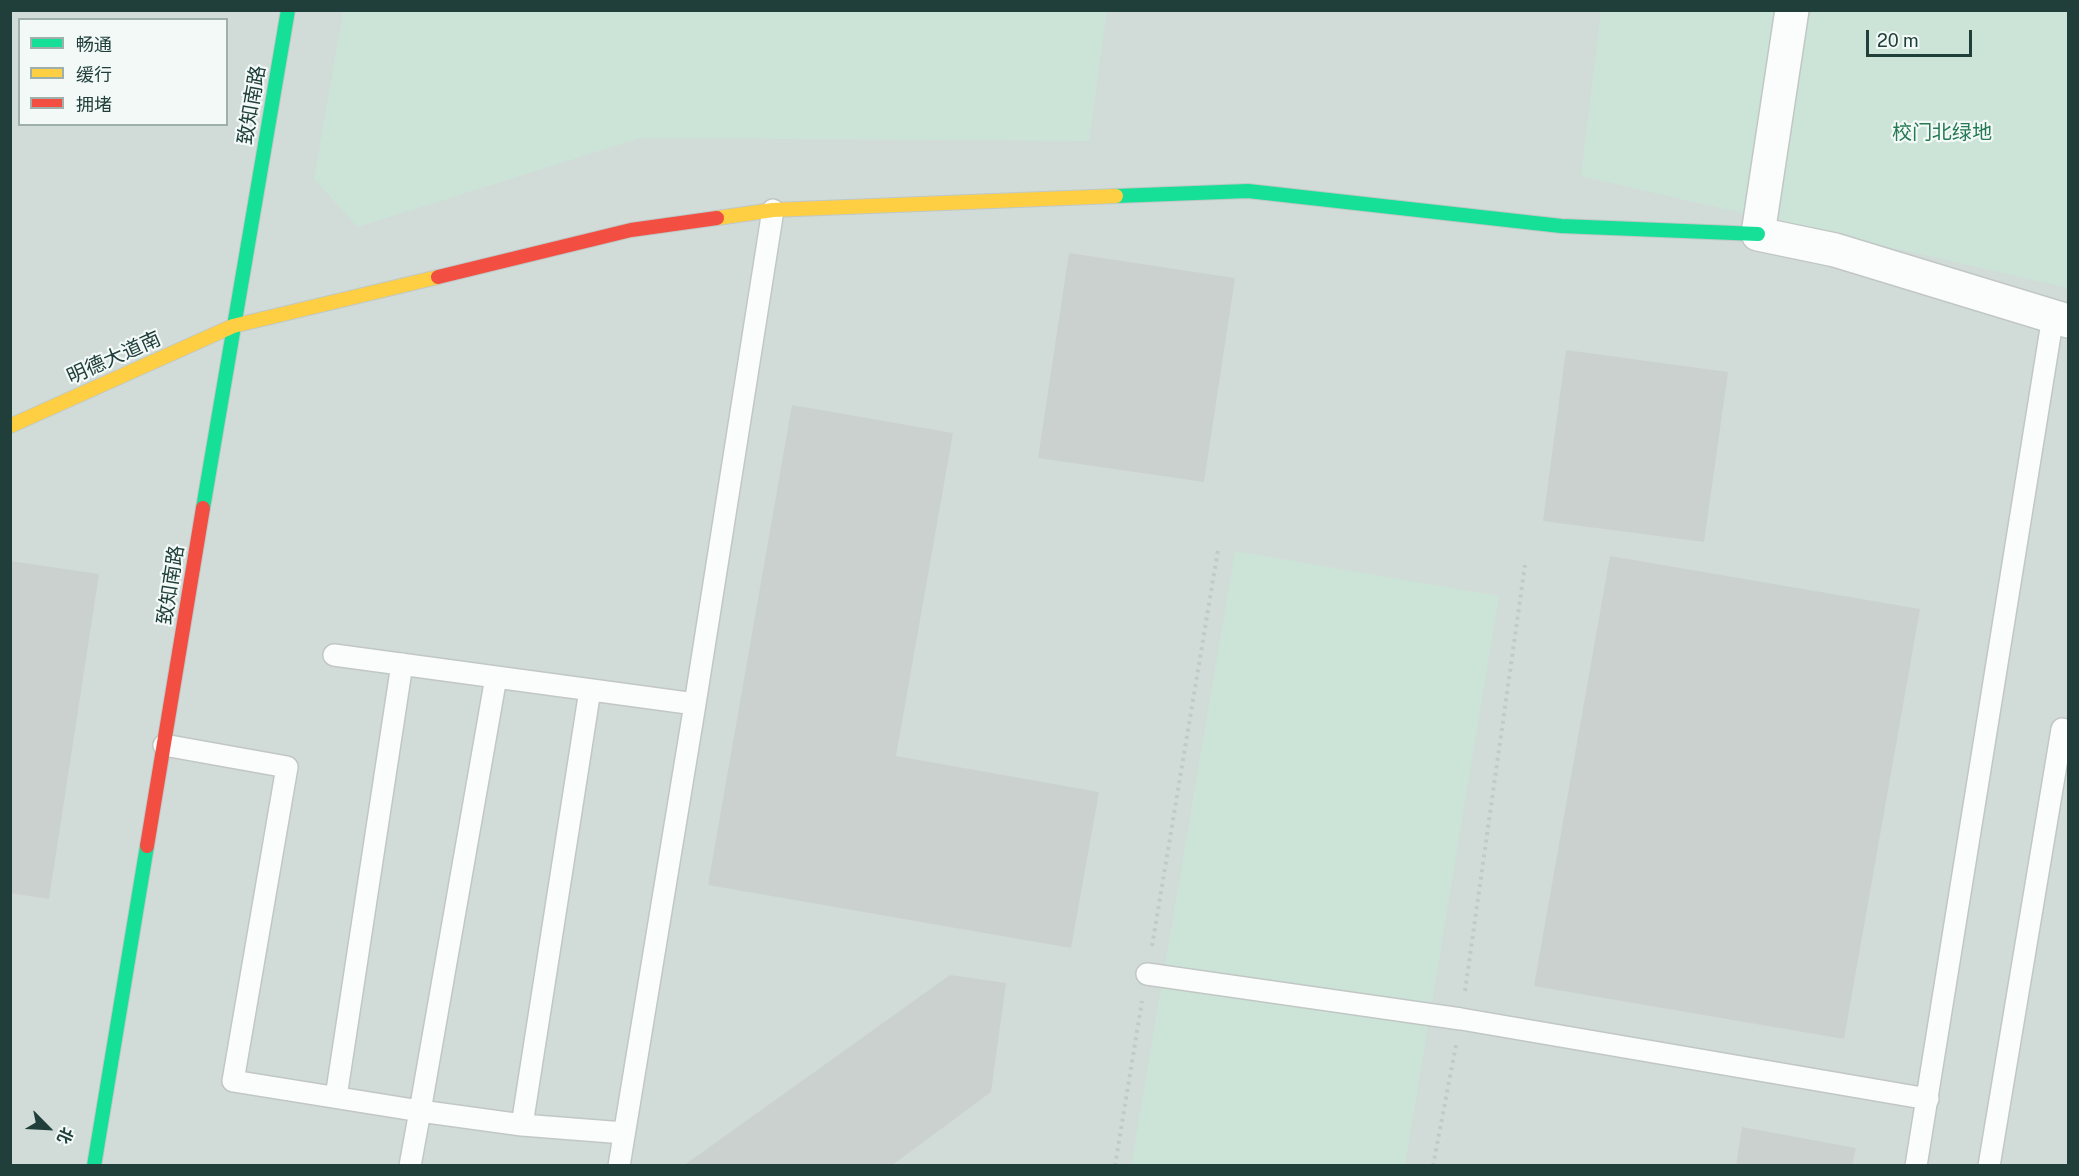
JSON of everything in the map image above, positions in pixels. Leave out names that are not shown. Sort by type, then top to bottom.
[{"type":"street","name":"致知南路","points":[[94,1166],[233,326],[288,10]]},
{"type":"street","points":[[1792,10],[1758,234],[1835,250],[2061,319]]},
{"type":"street","name":"明德大道南","points":[[10,426],[233,326],[631,230],[773,210],[1248,191],[1561,226],[1758,234]]},
{"type":"lane","points":[[619,1166],[773,210]]},
{"type":"lane","points":[[1916,1166],[2061,319]]},
{"type":"lane","points":[[334,655],[695,704]]},
{"type":"lane","points":[[336,1097],[402,664]]},
{"type":"lane","points":[[410,1166],[496,677]]},
{"type":"lane","points":[[522,1125],[590,690]]},
{"type":"lane","points":[[1989,1166],[2062,729],[2068,730]]},
{"type":"lane","points":[[164,745],[287,767],[233,1081],[522,1125],[624,1133]]},
{"type":"lane","points":[[1147,974],[1461,1019],[1928,1098]]},
{"type":"path","points":[[1115,1166],[1218,550]]},
{"type":"path","points":[[1433,1166],[1461,1019],[1525,565]]},
{"type":"shaded area","points":[[11,11],[2068,11],[2068,1165],[11,1165]]},
{"type":"green space","points":[[343,10],[1107,11],[1089,141],[640,138],[358,227],[314,179]]},
{"type":"green space","name":"校门北绿地","points":[[1601,11],[2068,11],[2068,288],[1581,176]]},
{"type":"green space","points":[[1235,551],[1499,596],[1405,1165],[1131,1166]]},
{"type":"building","points":[[1069,253],[1235,278],[1204,482],[1038,458]]},
{"type":"building","points":[[1566,350],[1728,372],[1704,542],[1543,521]]},
{"type":"building","points":[[792,405],[953,433],[896,756],[1099,792],[1071,948],[708,885]]},
{"type":"building","points":[[1610,556],[1920,609],[1844,1039],[1534,986]]},
{"type":"building","points":[[10,561],[99,574],[49,899],[10,893]]},
{"type":"building","points":[[950,975],[1006,983],[991,1092],[891,1166],[683,1166]]},
{"type":"building","points":[[1742,1127],[1856,1148],[1852,1166],[1736,1166]]},
{"type":"traffic: fast","points":[[203,508],[288,10]]},
{"type":"traffic: fast","points":[[1116,196],[1248,191],[1561,226],[1758,234]]},
{"type":"traffic: fast","points":[[94,1166],[147,846]]},
{"type":"traffic: slow","points":[[717,218],[773,210],[1116,196]]},
{"type":"traffic: slow","points":[[10,426],[233,326],[438,277]]},
{"type":"traffic: jam","points":[[438,277],[631,230],[717,218]]},
{"type":"traffic: jam","points":[[147,846],[203,508]]}]
